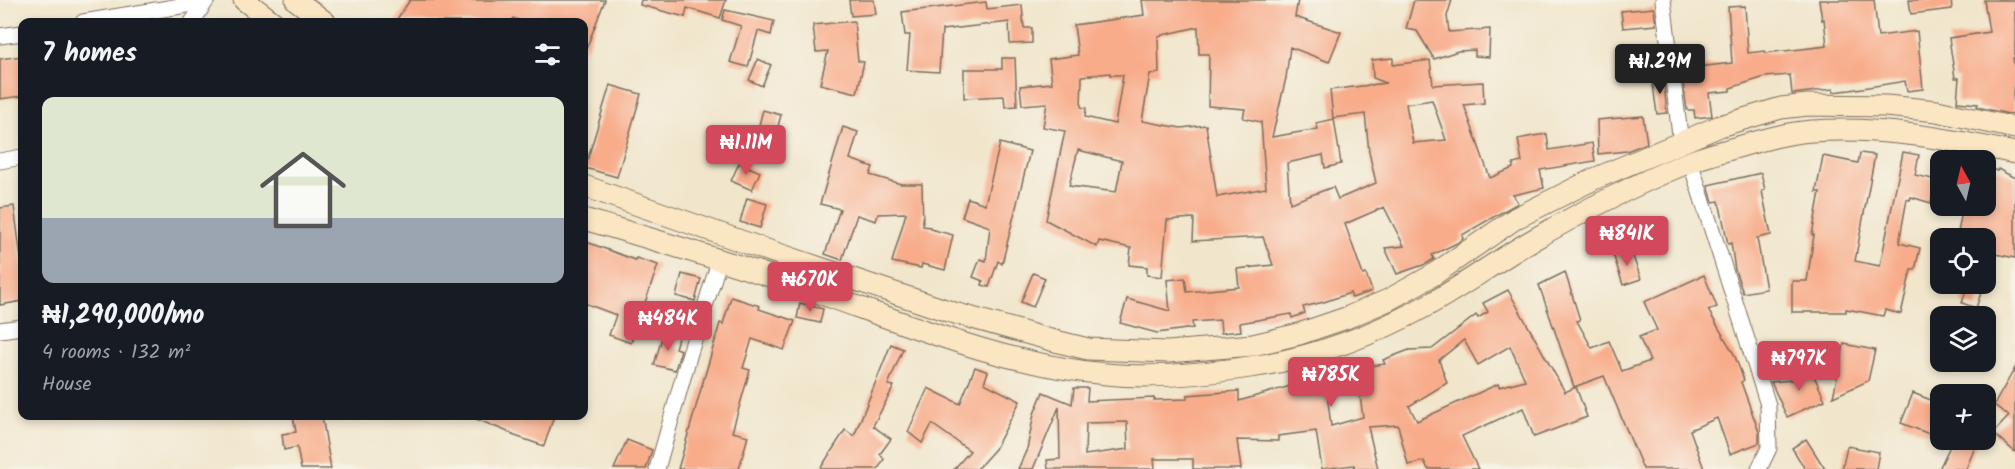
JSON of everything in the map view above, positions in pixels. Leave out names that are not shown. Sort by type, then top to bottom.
[{"type":"main road","points":[[244,0],[268,18]]},
{"type":"main road","points":[[296,0],[320,18]]},
{"type":"main road","points":[[588,220],[720,259],[971,346],[1065,369],[1153,376],[1227,370],[1297,359],[1344,345],[1383,329],[1431,304],[1531,241],[1605,202],[1686,152],[1720,126],[1781,108],[1808,105],[1886,106],[1937,111],[2015,128]]},
{"type":"main road","points":[[1981,146],[1994,123]]},
{"type":"main road","points":[[588,187],[951,312],[1088,349],[1168,352],[1253,345],[1299,334],[1346,318],[1388,300],[1433,275],[1516,218],[1594,179],[1686,152],[1812,131],[1849,130],[1943,138],[2015,153]]},
{"type":"street","points":[[1662,0],[1686,152],[1768,405],[1769,448],[1759,469]]},
{"type":"street","points":[[106,18],[206,1]]},
{"type":"street","points":[[195,18],[206,1]]},
{"type":"street","points":[[0,36],[18,34]]},
{"type":"street","points":[[0,160],[18,158]]},
{"type":"street","points":[[657,469],[720,259]]},
{"type":"street","points":[[0,330],[18,328]]},
{"type":"building","points":[[410,0],[605,0],[588,44],[588,18],[398,18]]},
{"type":"building","points":[[641,0],[726,0],[720,18],[687,8],[685,17],[640,5]]},
{"type":"building","points":[[849,0],[874,0],[876,14],[851,16]]},
{"type":"building","points":[[1142,0],[1298,0],[1295,17],[1341,32],[1329,62],[1290,47],[1286,78],[1272,137],[1318,129],[1316,123],[1334,119],[1341,164],[1325,168],[1323,155],[1287,163],[1290,203],[1333,187],[1338,199],[1376,183],[1369,152],[1365,114],[1333,118],[1330,90],[1386,83],[1373,78],[1372,60],[1393,58],[1393,65],[1430,60],[1433,85],[1483,82],[1484,103],[1464,105],[1490,178],[1513,168],[1513,164],[1522,162],[1518,139],[1533,136],[1547,134],[1549,150],[1592,143],[1595,161],[1540,170],[1544,188],[1513,195],[1518,203],[1462,235],[1463,239],[1432,255],[1434,259],[1426,264],[1397,274],[1385,248],[1404,246],[1384,207],[1345,224],[1363,275],[1366,274],[1372,291],[1352,298],[1350,293],[1303,307],[1305,313],[1292,318],[1291,314],[1240,323],[1241,331],[1221,333],[1220,320],[1192,322],[1193,328],[1157,333],[1120,323],[1127,299],[1170,311],[1167,280],[1185,278],[1187,292],[1239,287],[1237,269],[1273,265],[1263,237],[1193,241],[1194,218],[1167,220],[1162,277],[1147,275],[1147,267],[1129,265],[1131,248],[1099,241],[1097,247],[1046,220],[1065,131],[1043,127],[1047,103],[1022,105],[1020,86],[1052,83],[1049,59],[1078,55],[1074,25],[1144,15]],"holes":[[[1198,27],[1199,54],[1209,54],[1208,106],[1245,109],[1243,118],[1261,122],[1266,188],[1217,197],[1206,125],[1181,128],[1142,121],[1150,74],[1159,73],[1158,36]],[[1110,73],[1110,75],[1123,75],[1115,124],[1085,117],[1086,108],[1081,107],[1082,76]],[[1432,100],[1446,140],[1413,143],[1406,104]],[[1078,150],[1122,161],[1116,192],[1069,186]]]},
{"type":"building","points":[[1414,0],[1452,0],[1447,16],[1449,32],[1490,29],[1489,57],[1475,56],[1475,50],[1458,51],[1434,59],[1417,31],[1406,29]]},
{"type":"building","points":[[1819,0],[1874,0],[1878,36],[1917,31],[1923,89],[1907,91],[1905,81],[1833,92],[1833,89],[1792,94],[1790,75],[1765,77],[1730,88],[1730,91],[1709,93],[1712,116],[1695,118],[1694,110],[1687,110],[1682,75],[1690,74],[1689,68],[1732,63],[1728,7],[1745,6],[1748,53],[1765,51],[1766,53],[1827,46]]},
{"type":"building","points":[[1909,0],[1951,0],[1952,9],[1911,14]]},
{"type":"building","points":[[1984,0],[2015,0],[2013,95],[2015,113],[2009,114],[1977,107],[1978,104],[1957,102],[1959,78],[1955,78],[1949,38],[1989,32]]},
{"type":"building","points":[[986,2],[987,9],[1022,5],[1024,28],[1032,28],[1032,43],[1010,44],[1009,22],[942,30],[939,72],[907,70],[910,35],[905,35],[902,12]]},
{"type":"building","points":[[1654,8],[1656,25],[1623,28],[1621,11]]},
{"type":"building","points":[[725,10],[774,21],[771,35],[758,31],[748,67],[730,62],[741,26],[722,20]]},
{"type":"building","points":[[854,21],[858,61],[864,62],[857,93],[820,84],[828,51],[816,52],[813,25]]},
{"type":"building","points":[[18,57],[18,97],[0,99],[0,59]]},
{"type":"building","points":[[1002,58],[1015,58],[1017,106],[1005,107],[1004,96],[964,98],[964,69],[1002,69]]},
{"type":"building","points":[[758,59],[771,65],[762,86],[749,80]]},
{"type":"building","points":[[1663,77],[1667,113],[1657,114],[1652,78]]},
{"type":"building","points":[[610,85],[641,94],[617,177],[588,169],[588,158]]},
{"type":"building","points":[[763,110],[781,115],[774,141],[756,136]]},
{"type":"building","points":[[1643,116],[1647,143],[1627,151],[1598,154],[1597,120]]},
{"type":"building","points":[[843,127],[858,132],[850,159],[873,167],[870,175],[901,184],[922,184],[923,226],[953,235],[945,270],[922,264],[921,268],[892,262],[906,213],[878,214],[876,221],[857,215],[842,260],[825,254],[840,209],[820,204]]},
{"type":"building","points":[[1000,143],[1030,151],[1002,264],[998,261],[989,287],[982,285],[983,281],[973,277],[980,259],[986,261],[990,227],[962,217],[968,198],[985,204]]},
{"type":"building","points":[[1903,152],[1919,155],[1915,175],[1930,178],[1930,203],[1911,197],[1910,200],[1907,199],[1899,243],[1920,248],[1915,270],[1911,270],[1901,314],[1885,310],[1883,316],[1846,309],[1846,312],[1792,312],[1792,281],[1807,281],[1820,192],[1816,192],[1823,156],[1858,163],[1860,153],[1875,155],[1855,261],[1880,266]]},
{"type":"building","points":[[739,163],[760,172],[752,190],[731,181]]},
{"type":"building","points":[[1998,169],[2015,178],[2015,258],[1996,254],[1996,228],[1959,228],[1961,216],[1996,216],[1996,171]]},
{"type":"building","points":[[1761,173],[1765,190],[1762,191],[1771,235],[1757,238],[1766,289],[1743,293],[1735,270],[1731,243],[1728,244],[1719,201],[1713,202],[1708,185]]},
{"type":"building","points":[[747,198],[767,204],[760,228],[740,222]]},
{"type":"building","points":[[14,206],[18,236],[18,302],[0,305],[0,208]]},
{"type":"building","points":[[588,242],[635,260],[636,258],[658,265],[631,343],[609,335],[616,315],[588,304]]},
{"type":"building","points":[[1630,248],[1641,279],[1623,285],[1613,254]]},
{"type":"building","points":[[1565,272],[1580,320],[1577,321],[1592,348],[1609,341],[1622,371],[1650,361],[1639,337],[1657,330],[1644,302],[1704,275],[1717,307],[1708,310],[1734,354],[1744,380],[1741,382],[1759,432],[1759,443],[1730,454],[1717,418],[1690,430],[1704,469],[1643,469],[1604,376],[1574,387],[1539,285]]},
{"type":"building","points":[[1033,273],[1045,278],[1033,307],[1021,302]]},
{"type":"building","points":[[682,274],[701,279],[695,301],[676,296]]},
{"type":"building","points":[[1508,290],[1565,392],[1576,387],[1587,417],[1534,437],[1523,408],[1462,436],[1478,469],[1428,469],[1424,461],[1408,465],[1398,425],[1368,427],[1378,469],[1355,469],[1354,465],[1322,469],[1316,431],[1278,436],[1278,441],[1237,440],[1241,469],[1193,469],[1193,459],[1154,459],[1155,469],[1048,469],[1047,460],[1060,459],[1059,407],[1033,469],[1018,469],[1027,449],[1034,414],[1043,392],[1072,404],[1074,388],[1088,388],[1087,401],[1187,399],[1187,395],[1239,391],[1239,401],[1294,385],[1294,379],[1309,377],[1311,387],[1326,385],[1331,426],[1363,417],[1356,368],[1385,364],[1383,360],[1409,350],[1432,349],[1476,315],[1478,318],[1488,312],[1483,303]],"holes":[[[1464,340],[1478,365],[1510,346],[1525,380],[1499,387],[1498,384],[1417,421],[1409,406],[1447,383],[1439,360]],[[1127,422],[1128,449],[1085,455],[1086,423]]]},
{"type":"building","points":[[1965,294],[1981,294],[1977,306],[1962,303]]},
{"type":"building","points":[[731,297],[795,321],[784,350],[752,339],[743,368],[750,370],[732,432],[748,436],[739,469],[678,469],[720,323],[723,324]]},
{"type":"building","points":[[800,303],[823,309],[820,323],[797,318]]},
{"type":"building","points":[[664,331],[679,335],[675,348],[681,350],[675,370],[654,365]]},
{"type":"building","points":[[891,344],[903,349],[888,385],[894,386],[873,426],[891,439],[880,454],[884,459],[878,469],[820,469],[845,430],[854,436]]},
{"type":"building","points":[[1844,344],[1875,350],[1868,381],[1833,397]]},
{"type":"building","points":[[1809,365],[1825,400],[1787,417],[1771,382],[1792,380],[1792,372]]},
{"type":"building","points":[[975,367],[988,372],[984,383],[1020,401],[995,449],[977,469],[954,469],[970,451],[932,424],[922,443],[908,432],[928,388],[960,404]]},
{"type":"building","points":[[2015,368],[2015,452],[1996,436],[1996,430],[2009,416],[1996,406],[1996,401]]},
{"type":"building","points":[[1913,393],[1930,400],[1930,434],[1901,423]]},
{"type":"building","points":[[294,420],[323,420],[331,469],[301,469],[297,447],[284,450],[282,434],[296,432]]},
{"type":"building","points":[[479,420],[553,420],[544,446]]},
{"type":"building","points":[[1806,439],[1825,469],[1805,469],[1792,448]]},
{"type":"building","points":[[627,440],[652,450],[646,469],[614,469]]},
{"type":"building","points":[[1847,446],[1879,452],[1876,469],[1842,469]]},
{"type":"building","points":[[1948,450],[1974,450],[1966,469],[1939,469]]}]
